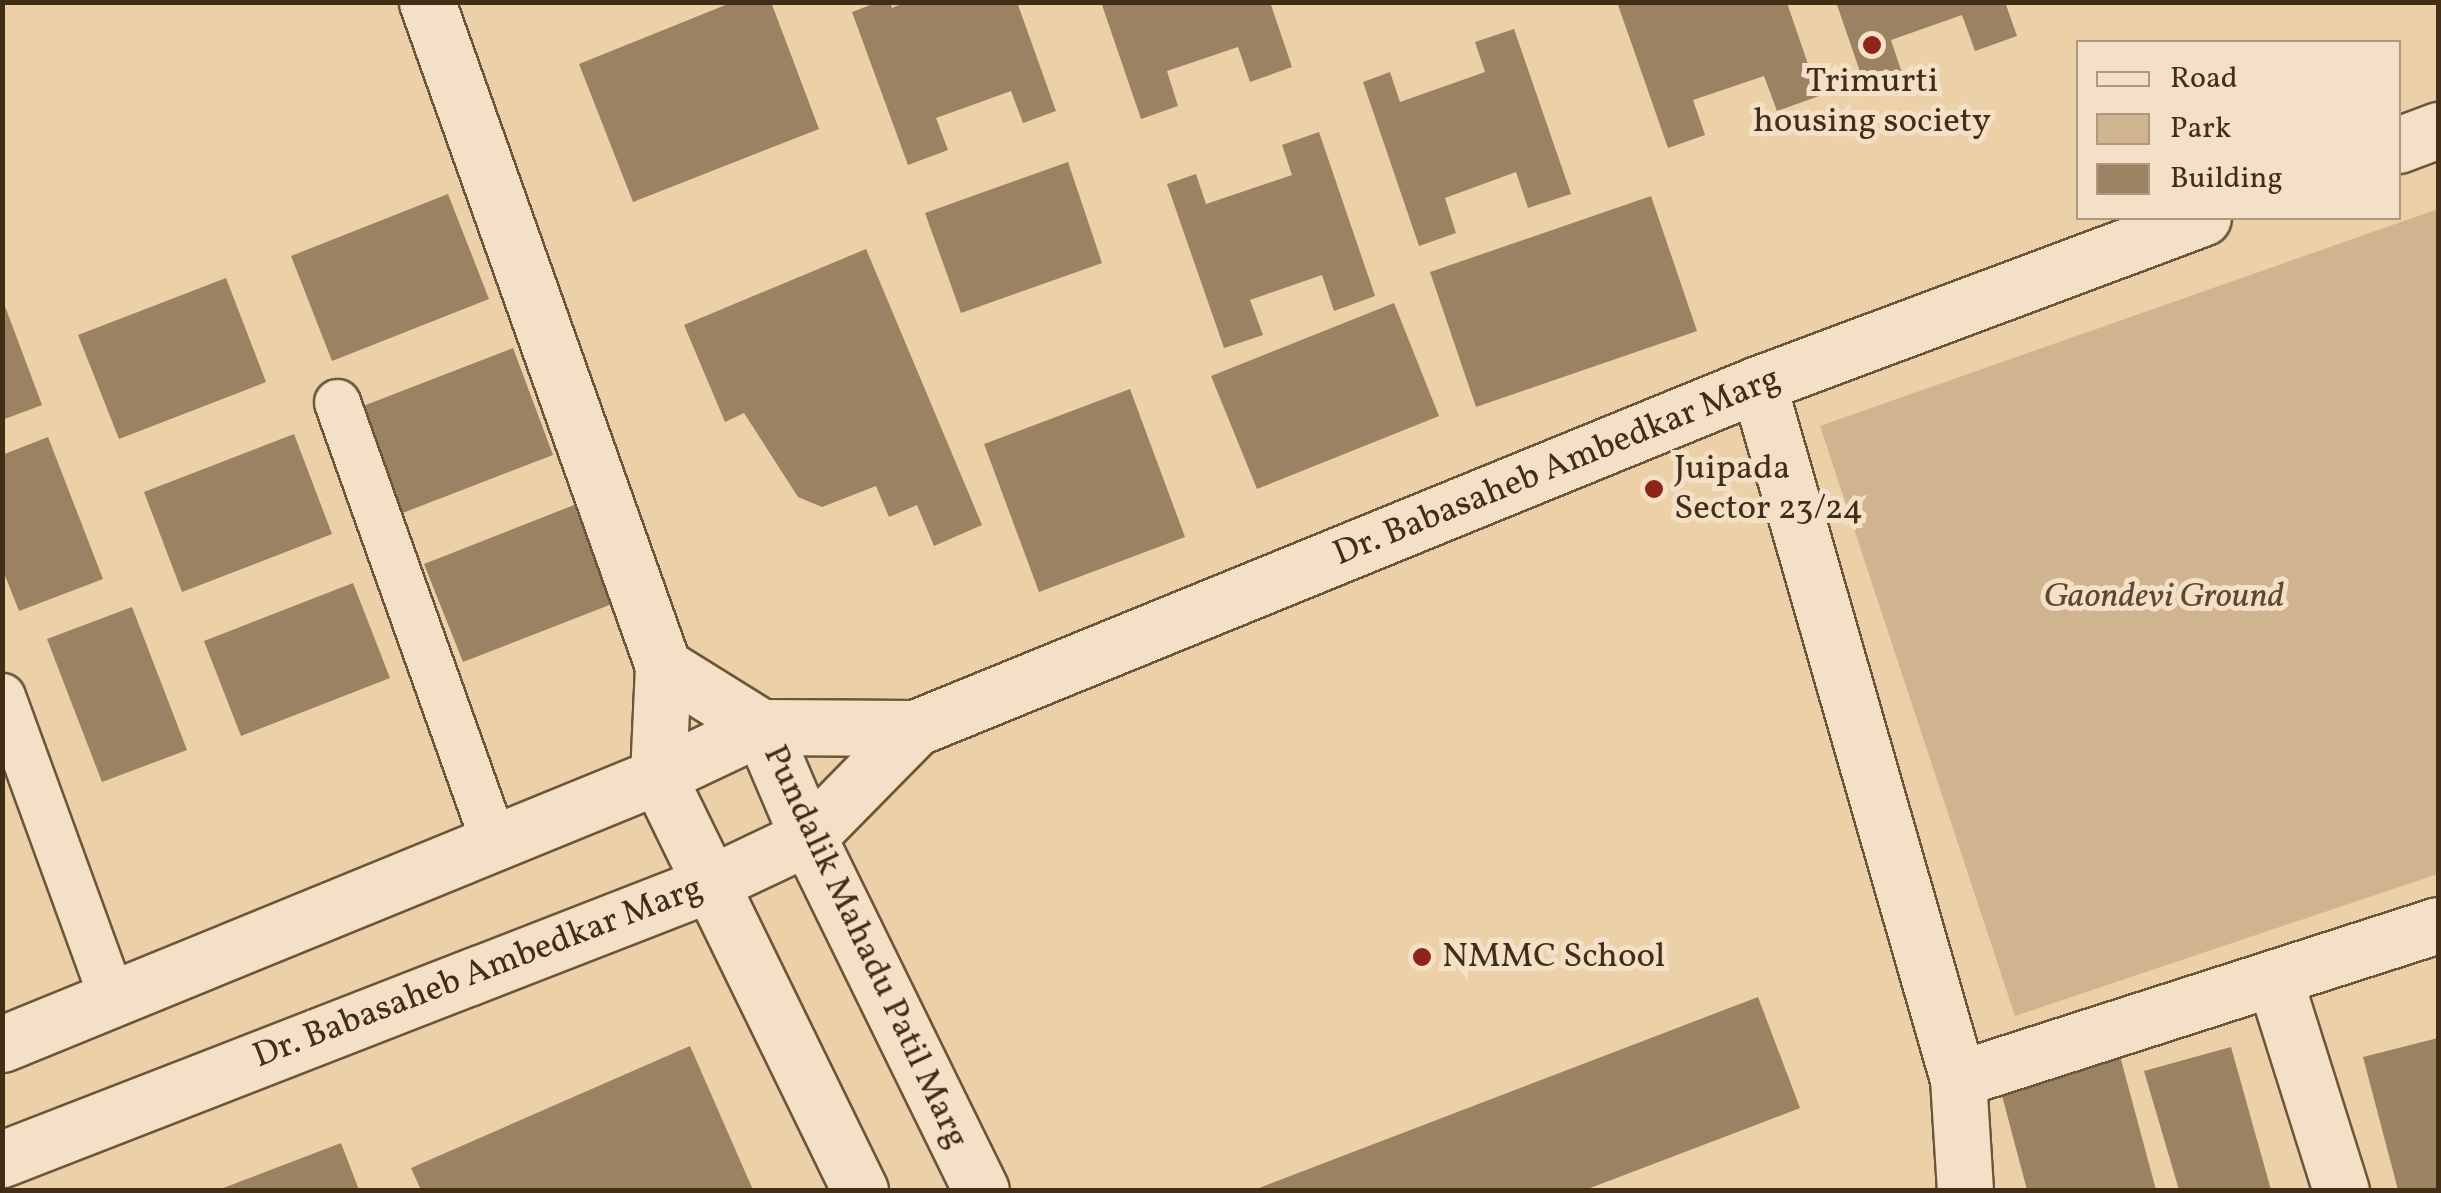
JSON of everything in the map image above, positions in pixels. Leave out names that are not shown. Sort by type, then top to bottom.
[{"type":"street","points":[[427,2],[664,666],[658,776],[860,1190]]},
{"type":"street","points":[[2401,143],[2438,130]]},
{"type":"street","name":"Dr. Babasaheb Ambedkar Marg","points":[[2,1044],[658,776],[761,727],[916,728],[1758,384],[2198,220]]},
{"type":"street","points":[[1758,384],[1958,1079],[1965,1190]]},
{"type":"street","name":"Pundalik Mahadu Patil Marg","points":[[664,666],[761,727],[808,837],[981,1190]]},
{"type":"street","name":"Dr. Babasaheb Ambedkar Marg","points":[[2,1158],[709,884],[808,837],[916,728]]},
{"type":"street","points":[[1958,1079],[2438,925]]},
{"type":"street","points":[[2274,978],[2341,1190]]},
{"type":"lane","points":[[337,402],[494,843]]},
{"type":"lane","points":[[2,696],[112,999]]},
{"type":"green space","name":"Gaondevi Ground","points":[[2438,209],[2438,874],[2015,1016],[1820,426]]},
{"type":"building","points":[[733,2],[771,2],[819,129],[633,202],[579,64]]},
{"type":"building","points":[[878,2],[890,2],[892,8],[906,2],[1017,2],[1056,111],[1023,123],[1011,91],[936,118],[948,150],[908,165],[852,12]]},
{"type":"building","points":[[1101,2],[1270,2],[1292,67],[1250,82],[1238,47],[1167,71],[1178,106],[1141,119]]},
{"type":"building","points":[[1617,2],[1787,3],[1819,96],[1777,111],[1764,76],[1693,100],[1705,135],[1668,148]]},
{"type":"building","name":"Trimurti housing society","points":[[1836,2],[2005,2],[2017,36],[1975,51],[1962,15],[1891,40],[1903,76],[1866,89]]},
{"type":"building","points":[[1514,29],[1571,194],[1528,208],[1516,172],[1445,198],[1456,233],[1419,246],[1363,82],[1390,72],[1400,102],[1485,72],[1475,42]]},
{"type":"building","points":[[1319,132],[1375,296],[1334,311],[1322,275],[1250,300],[1263,335],[1224,348],[1167,184],[1196,174],[1206,204],[1292,175],[1282,145]]},
{"type":"building","points":[[1068,162],[1102,263],[961,313],[925,213]]},
{"type":"building","points":[[448,194],[489,299],[332,361],[291,256]]},
{"type":"building","points":[[1651,196],[1697,331],[1476,407],[1430,272]]},
{"type":"building","points":[[866,249],[982,525],[934,546],[917,505],[889,517],[876,486],[822,507],[798,497],[744,413],[725,422],[684,325]]},
{"type":"building","points":[[226,278],[266,382],[119,439],[78,335]]},
{"type":"building","points":[[2,302],[42,405],[2,420]]},
{"type":"building","points":[[1394,303],[1439,416],[1257,489],[1211,376]]},
{"type":"building","points":[[513,348],[553,455],[400,514],[358,408]]},
{"type":"building","points":[[1130,389],[1185,537],[1039,592],[984,444]]},
{"type":"building","points":[[294,434],[332,534],[182,592],[144,492]]},
{"type":"building","points":[[48,437],[103,579],[19,611],[2,568],[2,455]]},
{"type":"building","points":[[574,505],[612,604],[463,662],[424,564]]},
{"type":"building","points":[[353,583],[390,678],[241,736],[204,641]]},
{"type":"building","points":[[132,607],[187,750],[102,782],[47,639]]},
{"type":"building","points":[[1758,997],[1800,1108],[1585,1190],[1254,1190]]},
{"type":"building","points":[[2438,1038],[2438,1190],[2398,1190],[2363,1057]]},
{"type":"building","points":[[690,1046],[753,1190],[421,1190],[411,1168]]},
{"type":"building","points":[[2231,1047],[2271,1190],[2179,1190],[2144,1071]]},
{"type":"building","points":[[2120,1056],[2156,1190],[2027,1190],[2000,1088]]},
{"type":"building","points":[[341,1143],[359,1190],[218,1190]]},
{"type":"place","name":"Trimurti housing society","points":[[1872,45]]},
{"type":"place","name":"Juipada Sector 23/24","points":[[1654,489]]},
{"type":"place","name":"NMMC School","points":[[1422,957]]}]
